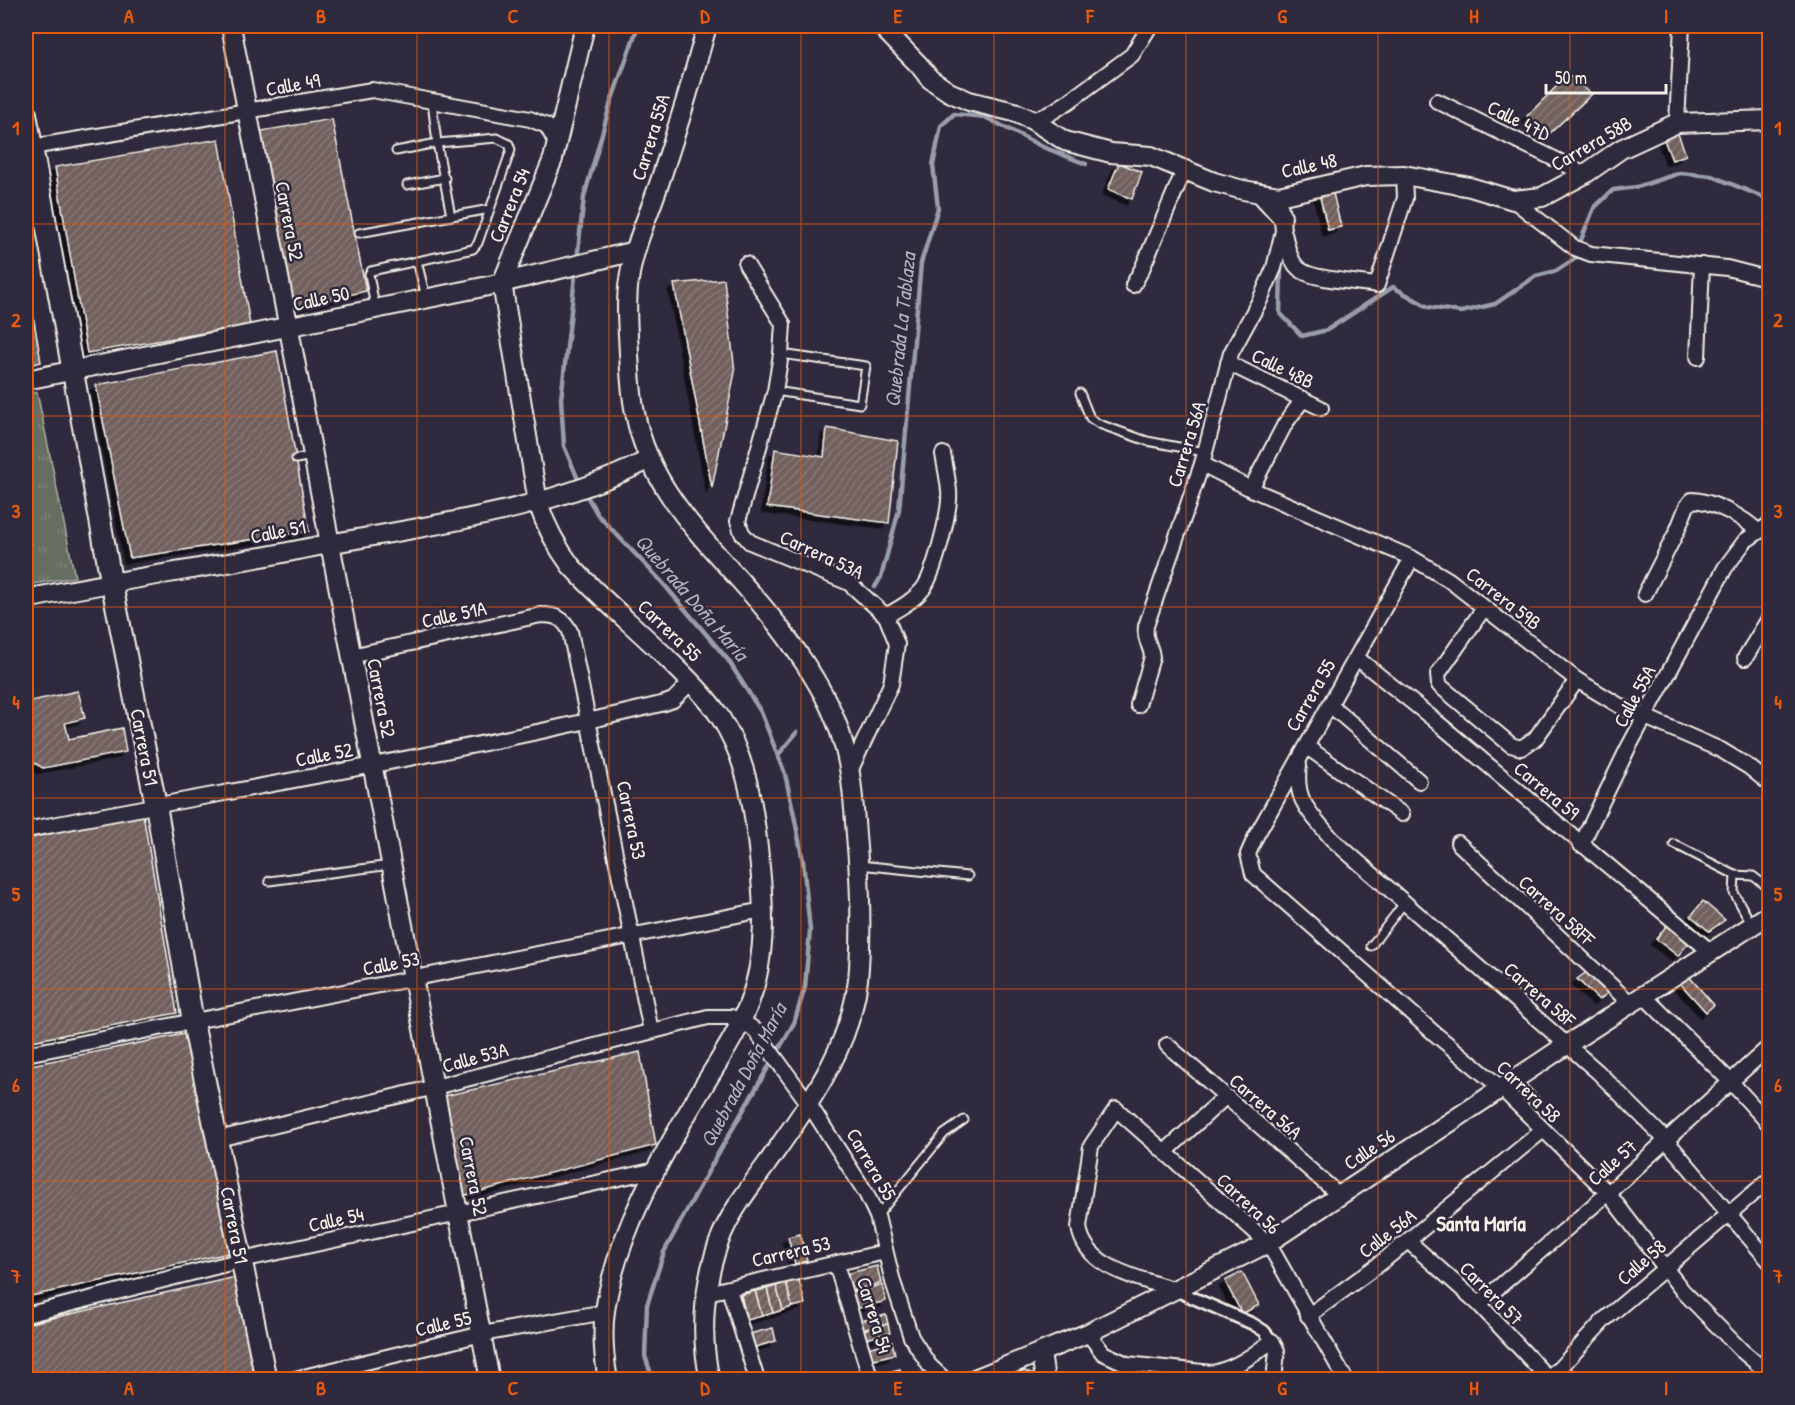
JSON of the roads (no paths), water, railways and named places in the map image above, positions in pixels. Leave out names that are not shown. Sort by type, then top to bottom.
[{"type":"main road","name":"Carrera 51","points":[[26,114],[28,148],[156,805],[193,1022],[266,1380]]},
{"type":"street","name":"Carrera 52","points":[[231,26],[289,328],[305,458],[329,543],[489,1380]]},
{"type":"street","name":"Carrera 54","points":[[508,281],[552,159],[585,26]]},
{"type":"street","name":"Carrera 55A","points":[[707,26],[659,184],[630,251],[627,315],[634,409],[648,460],[662,485],[698,534],[768,613],[801,658],[834,714],[851,769],[859,866],[859,968],[855,1003],[846,1035],[809,1104]]},
{"type":"street","name":"Calle 48","points":[[883,26],[920,65],[930,79],[949,92],[969,101],[1014,112],[1032,120],[1065,141],[1111,153],[1151,156],[1185,168],[1214,182],[1260,193],[1280,195],[1366,176],[1404,175],[1470,187],[1513,200],[1575,248],[1589,254],[1727,268],[1770,279]]},
{"type":"street","points":[[1032,120],[1049,114],[1068,102],[1132,55],[1150,26]]},
{"type":"street","points":[[1682,26],[1683,122],[1770,120]]},
{"type":"street","name":"Calle 49","points":[[28,148],[372,90],[530,119],[548,126],[556,142]]},
{"type":"street","name":"Calle 47D","points":[[1437,101],[1585,174]]},
{"type":"street","name":"Carrera 58B","points":[[1513,200],[1542,197],[1585,174],[1621,149],[1683,122]]},
{"type":"street","points":[[1133,285],[1185,168]]},
{"type":"street","points":[[1260,193],[1283,224],[1292,259],[1302,271],[1377,285],[1406,198],[1404,175]]},
{"type":"street","name":"Carrera 56A","points":[[1138,705],[1152,657],[1152,652],[1144,638],[1146,626],[1203,458],[1228,363],[1240,333],[1260,300],[1274,268],[1283,224],[1280,195]]},
{"type":"street","name":"Calle 50","points":[[26,381],[375,310],[630,251]]},
{"type":"street","points":[[746,264],[783,324],[782,354],[775,391]]},
{"type":"street","points":[[1698,357],[1702,265]]},
{"type":"street","name":"Carrera 55","points":[[508,281],[542,502],[553,541],[571,566],[691,682],[719,716],[734,742],[746,773],[753,806],[763,910],[763,943],[758,974],[749,1004],[656,1170],[627,1233],[614,1272],[605,1312],[605,1361],[608,1380]]},
{"type":"street","name":"Calle 48B","points":[[1228,363],[1321,408]]},
{"type":"street","name":"Carrera 53A","points":[[775,391],[738,521],[742,532],[750,542],[849,583],[886,616],[897,644],[891,684],[851,769]]},
{"type":"street","points":[[1251,489],[1285,424],[1303,399]]},
{"type":"street","points":[[886,616],[908,604],[925,587],[938,552],[950,492],[943,454]]},
{"type":"street","name":"Carrera 59B","points":[[1203,458],[1251,489],[1412,558],[1449,580],[1576,680],[1620,706],[1721,750],[1749,767],[1770,784]]},
{"type":"street","name":"Calle 51","points":[[26,599],[111,581],[246,560],[445,523],[542,502],[628,470],[648,460]]},
{"type":"street","points":[[1645,594],[1692,500],[1719,507],[1758,532]]},
{"type":"street","name":"Calle 55A","points":[[1581,844],[1645,717],[1725,568],[1745,541],[1770,524]]},
{"type":"street","name":"Carrera 55","points":[[1248,854],[1412,558]]},
{"type":"street","points":[[1484,608],[1437,674],[1439,685],[1511,745],[1521,748],[1535,740],[1576,680]]},
{"type":"street","name":"Calle 51A","points":[[351,656],[541,615],[553,615],[564,620]]},
{"type":"street","points":[[1745,658],[1770,617]]},
{"type":"street","name":"Carrera 53","points":[[564,620],[570,631],[651,1031]]},
{"type":"street","name":"Carrera 59","points":[[1357,658],[1711,952]]},
{"type":"street","name":"Calle 52","points":[[26,830],[372,765],[588,721],[673,700],[691,682]]},
{"type":"street","points":[[1330,705],[1419,781]]},
{"type":"street","points":[[1303,752],[1402,814]]},
{"type":"street","name":"Carrera 58F","points":[[1303,752],[1297,781],[1301,800],[1332,839],[1568,1044],[1666,1140],[1770,1262]]},
{"type":"street","name":"Carrera 58FF","points":[[1458,843],[1731,1082],[1770,1125]]},
{"type":"street","name":"Carrera 58","points":[[1248,854],[1253,874],[1434,1033],[1501,1088],[1542,1131],[1608,1193],[1689,1298],[1741,1350],[1768,1373]]},
{"type":"street","name":"Calle 53","points":[[26,1054],[763,910]]},
{"type":"street","name":"Calle 56","points":[[972,1380],[1088,1333],[1268,1243],[1568,1044],[1770,914]]},
{"type":"street","name":"Calle 53A","points":[[218,1139],[435,1088],[708,1017],[719,1015],[741,1020]]},
{"type":"street","name":"Carrera 55","points":[[741,1020],[759,1035],[795,1084],[866,1193],[877,1216],[885,1252],[911,1337],[929,1365],[945,1380]]},
{"type":"street","name":"Carrera 56A","points":[[1167,1045],[1339,1196]]},
{"type":"street","name":"Calle 57","points":[[1479,1304],[1608,1193],[1770,1046]]},
{"type":"street","points":[[1165,1152],[1226,1096]]},
{"type":"street","points":[[710,1380],[705,1362],[704,1341],[707,1293],[722,1235],[738,1204],[809,1104]]},
{"type":"street","name":"Carrera 56","points":[[1175,1290],[1118,1270],[1095,1258],[1085,1246],[1081,1236],[1079,1227],[1091,1146],[1116,1109],[1268,1243],[1346,1380]]},
{"type":"street","name":"Calle 56A","points":[[1308,1316],[1408,1241],[1542,1131]]},
{"type":"street","name":"Calle 54","points":[[26,1315],[242,1260],[656,1170]]},
{"type":"street","name":"Calle 58","points":[[1544,1378],[1559,1369],[1604,1320],[1770,1179]]},
{"type":"street","name":"Carrera 57","points":[[1408,1241],[1479,1304],[1544,1378]]},
{"type":"street","name":"Carrera 53","points":[[707,1293],[885,1252]]},
{"type":"street","name":"Carrera 54","points":[[836,1264],[871,1380]]},
{"type":"street","points":[[729,1289],[757,1380]]},
{"type":"street","points":[[1175,1290],[1264,1331],[1277,1351],[1274,1380]]},
{"type":"street","name":"Calle 55","points":[[291,1380],[482,1334],[605,1312]]},
{"type":"street","points":[[1088,1333],[1103,1353],[1127,1364],[1212,1373],[1224,1371],[1245,1360],[1272,1341]]},
{"type":"street","points":[[1041,1353],[1045,1380]]},
{"type":"street","points":[[1127,1364],[1137,1380]]},
{"type":"street","points":[[1559,1369],[1572,1380]]},
{"type":"lane","points":[[432,102],[437,143],[451,216]]},
{"type":"lane","points":[[375,310],[369,274],[371,271],[473,249],[478,243],[511,150],[509,144],[497,138],[437,143],[396,151]]},
{"type":"lane","points":[[407,185],[445,178]]},
{"type":"lane","points":[[359,233],[490,209]]},
{"type":"lane","points":[[417,261],[426,299]]},
{"type":"lane","points":[[775,391],[860,404],[866,366],[782,354]]},
{"type":"lane","points":[[1080,393],[1090,418],[1099,424],[1203,458]]},
{"type":"lane","points":[[1674,844],[1735,875],[1754,876],[1770,889]]},
{"type":"lane","points":[[269,880],[391,865]]},
{"type":"lane","points":[[859,866],[968,876]]},
{"type":"lane","points":[[1735,875],[1734,893],[1752,925]]},
{"type":"lane","points":[[1371,946],[1405,902]]},
{"type":"lane","points":[[877,1216],[944,1134],[964,1120]]},
{"type":"waterway","name":"Quebrada Doña María","points":[[577,260],[584,197],[611,102],[638,26]]},
{"type":"waterway","name":"Quebrada La Tablaza","points":[[875,587],[881,577],[899,510],[921,263],[938,208],[933,165],[941,126],[954,114],[985,117],[1043,147],[1086,164]]},
{"type":"waterway","name":"Quebrada La Tablaza","points":[[1281,267],[1280,313],[1302,336],[1327,330],[1393,287],[1428,307],[1461,312],[1495,304],[1536,276],[1556,271],[1576,258],[1594,208],[1613,190],[1637,187],[1680,173],[1712,176],[1770,200]]},
{"type":"waterway","name":"Quebrada Doña María","points":[[576,268],[561,399],[564,446],[580,484]]},
{"type":"waterway","name":"Quebrada Doña María","points":[[584,491],[598,515],[661,581],[728,660],[761,712],[785,774],[803,861],[810,930],[805,987],[794,1023],[664,1252],[647,1305],[645,1356],[653,1380]]},
{"type":"waterway","name":"Quebrada La Tablaza","points":[[778,755],[797,732]]},
{"type":"district","name":"Santa María","points":[[1481,1223]]}]
